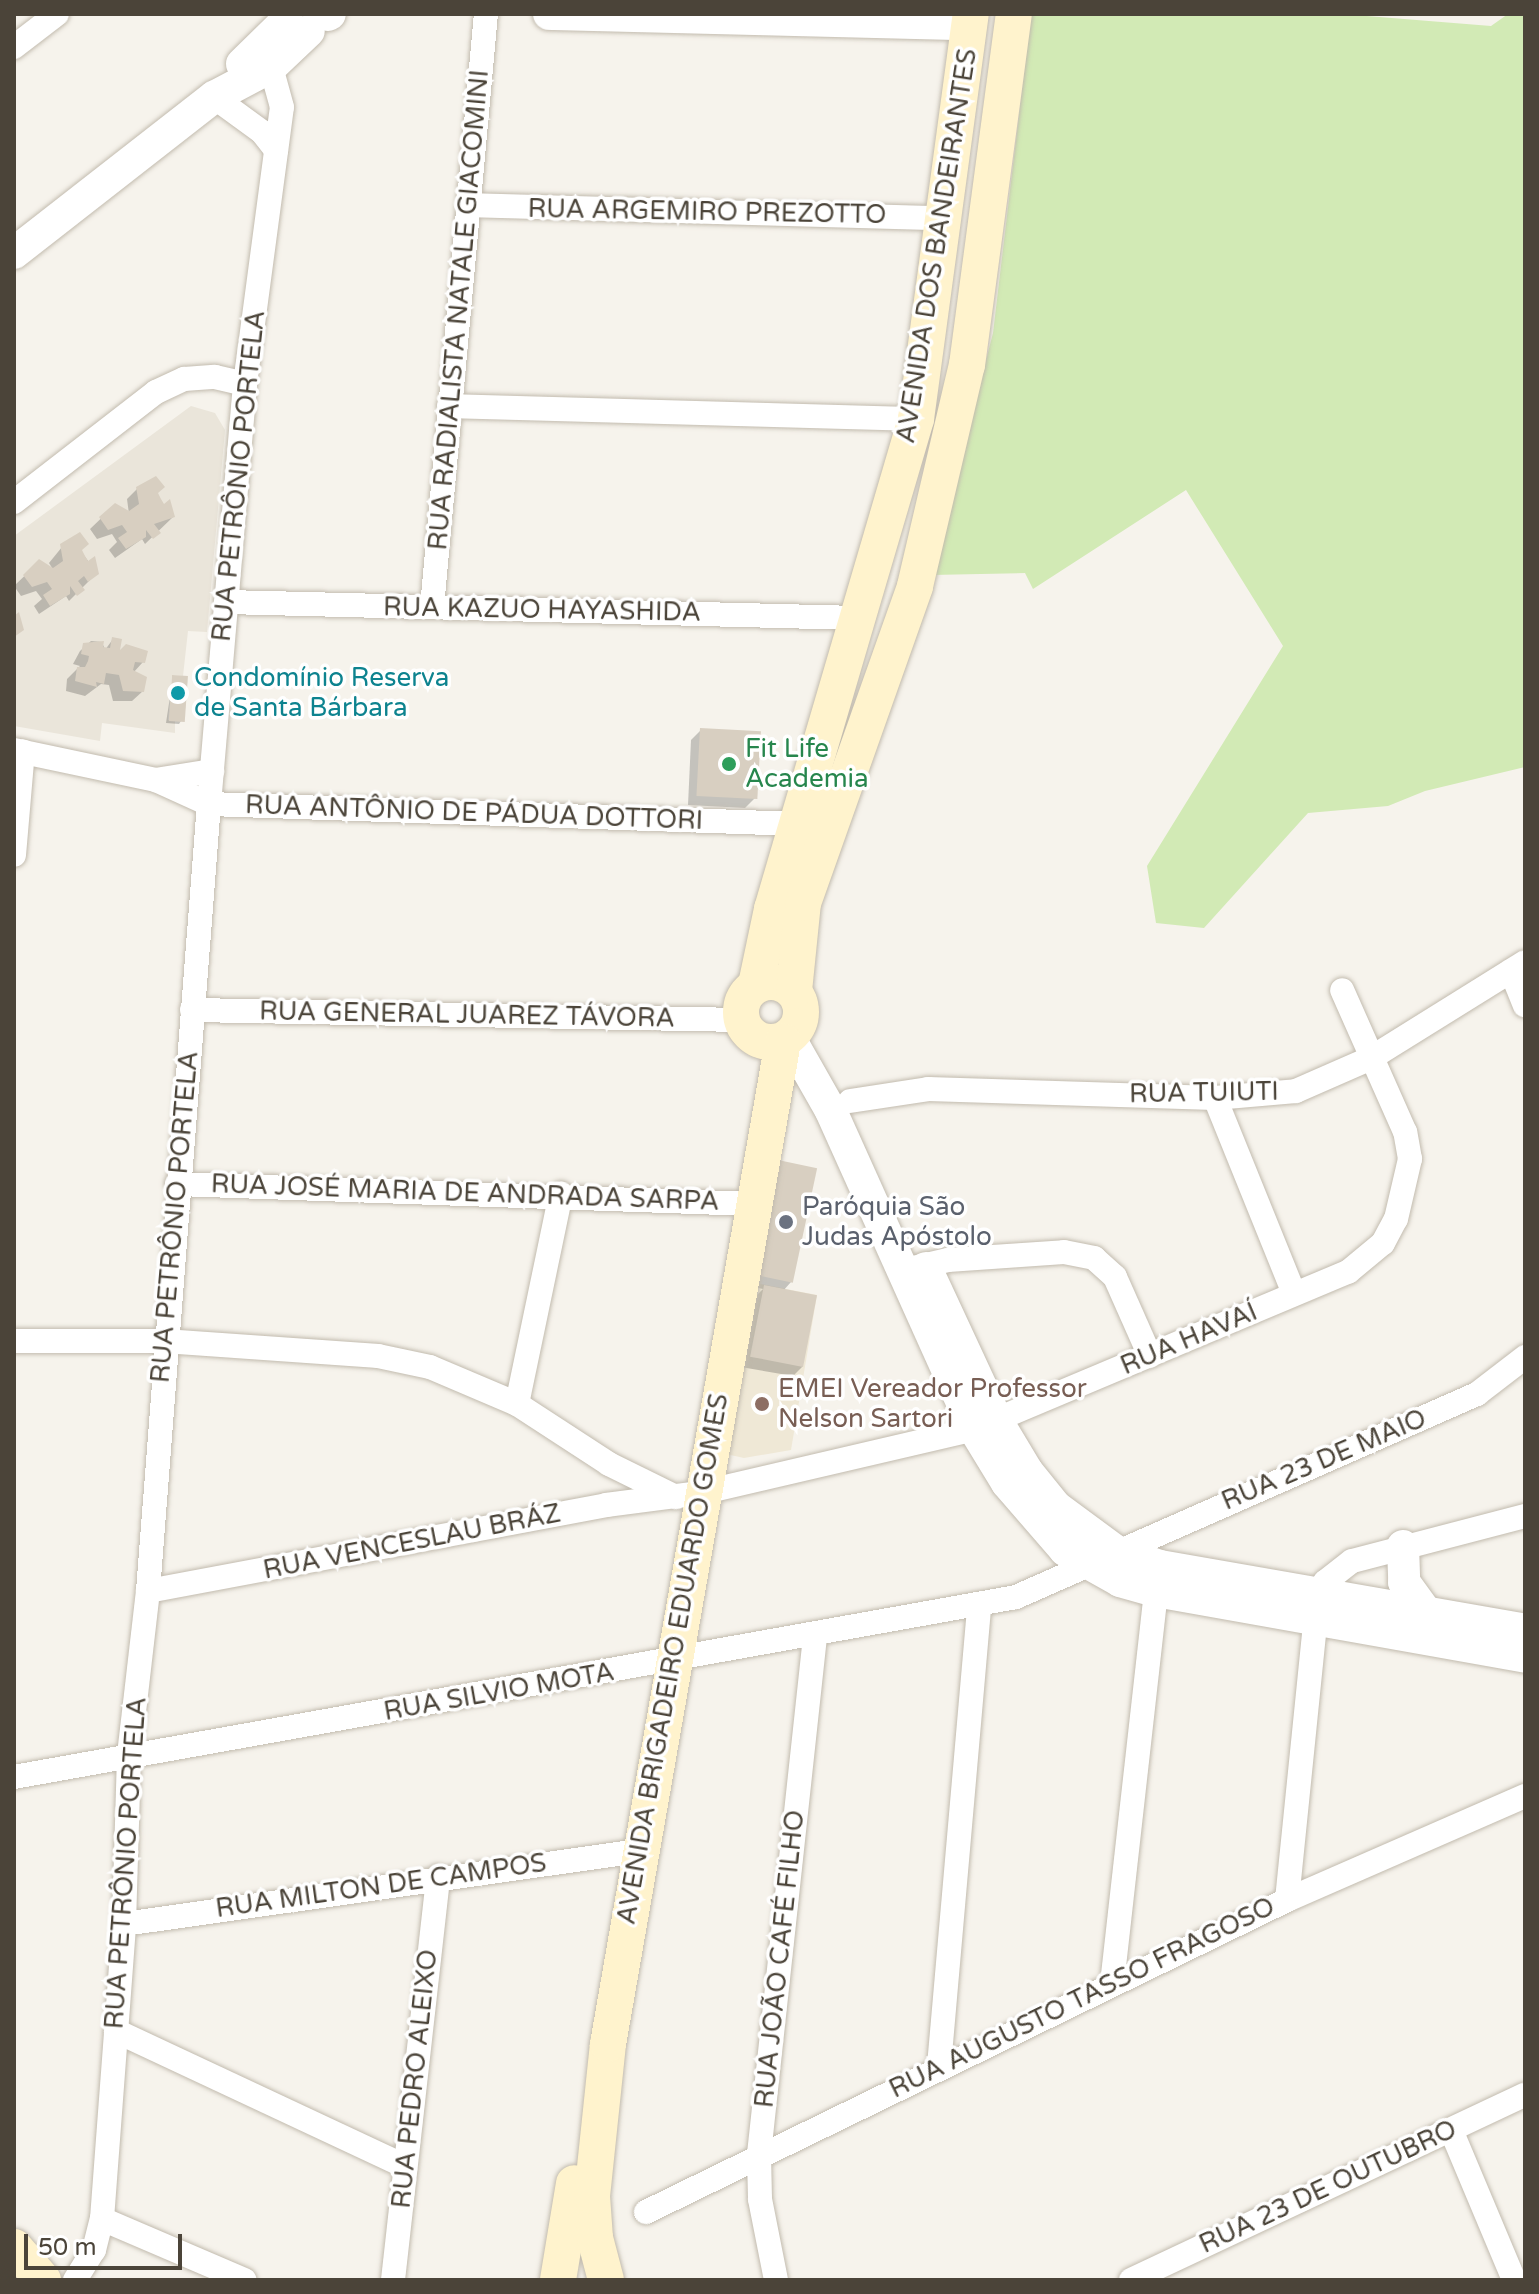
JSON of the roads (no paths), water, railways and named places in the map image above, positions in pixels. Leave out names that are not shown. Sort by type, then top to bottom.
[{"type":"main road","name":"AVENIDA DOS BANDEIRANTES","points":[[778,1024],[803,903],[915,586],[967,365],[1014,14]]},
{"type":"main road","points":[[980,17],[989,190]]},
{"type":"main road","name":"AVENIDA DOS BANDEIRANTES","points":[[778,1024],[777,981],[756,985],[772,909],[916,419],[980,17]]},
{"type":"main road","name":"AVENIDA BRIGADEIRO EDUARDO GOMES","points":[[558,2280],[569,2232],[658,1665],[742,1202],[778,1024]]},
{"type":"main road","name":"AVENIDA BRIGADEIRO EDUARDO GOMES","points":[[606,2280],[595,2238],[592,2196],[627,1851]]},
{"type":"main road","points":[[14,2247],[43,2280]]},
{"type":"street","points":[[14,47],[57,14]]},
{"type":"street","name":"RUA RADIALISTA NATALE GIACOMINI","points":[[432,607],[486,14]]},
{"type":"street","points":[[549,14],[980,17]]},
{"type":"street","points":[[214,97],[271,67],[311,18]]},
{"type":"street","points":[[14,253],[311,18]]},
{"type":"street","name":"RUA PETRÔNIO PORTELA","points":[[75,2280],[94,2250],[102,2219],[124,1924],[129,1755],[148,1591],[164,1341],[226,602],[245,384],[282,107],[271,67]]},
{"type":"street","points":[[214,97],[262,132],[276,150]]},
{"type":"street","name":"RUA ARGEMIRO PREZOTTO","points":[[468,205],[946,218]]},
{"type":"street","points":[[14,502],[156,392],[184,379],[215,377],[245,384]]},
{"type":"street","points":[[449,406],[916,419]]},
{"type":"street","name":"RUA KAZUO HAYASHIDA","points":[[226,602],[858,618]]},
{"type":"street","points":[[14,855],[19,751]]},
{"type":"street","name":"RUA ANTÔNIO DE PÁDUA DOTTORI","points":[[19,751],[156,780],[209,804],[798,824]]},
{"type":"street","name":"RUA ANTÔNIO DE PÁDUA DOTTORI","points":[[156,780],[212,771]]},
{"type":"street","points":[[1518,966],[1525,1005]]},
{"type":"street","name":"RUA TUIUTI","points":[[850,1101],[928,1089],[1215,1098],[1296,1091],[1371,1058],[1518,966]]},
{"type":"street","name":"RUA HAVAÍ","points":[[688,1495],[986,1425],[1367,1260],[1396,1219],[1410,1159],[1405,1132],[1342,990]]},
{"type":"street","name":"RUA GENERAL JUAREZ TÁVORA","points":[[192,1010],[778,1024]]},
{"type":"street","points":[[778,1024],[850,1101],[913,1267]]},
{"type":"street","points":[[778,1024],[819,1086],[913,1267],[986,1425],[1102,1559],[1158,1578],[1317,1608],[1525,1657]]},
{"type":"street","points":[[1215,1098],[1294,1294]]},
{"type":"street","name":"RUA JOSÉ MARIA DE ANDRADA SARPA","points":[[177,1184],[742,1202]]},
{"type":"street","points":[[517,1404],[561,1194]]},
{"type":"street","points":[[913,1267],[1064,1252],[1094,1258],[1115,1277],[1150,1356]]},
{"type":"street","points":[[14,1341],[164,1341],[378,1356],[471,1381],[517,1404],[609,1464],[688,1495]]},
{"type":"street","name":"RUA 23 DE MAIO","points":[[1102,1559],[1477,1394],[1525,1357]]},
{"type":"street","points":[[606,1505],[612,1485],[609,1464]]},
{"type":"street","name":"RUA VENCESLAU BRÁZ","points":[[148,1591],[606,1505],[688,1495]]},
{"type":"street","points":[[1287,1900],[1317,1608],[1336,1570],[1403,1546],[1525,1516]]},
{"type":"street","points":[[1403,1546],[1404,1582],[1424,1610]]},
{"type":"street","name":"RUA SILVIO MOTA","points":[[14,1777],[658,1665],[979,1605],[1102,1559]]},
{"type":"street","points":[[1112,1984],[1158,1578]]},
{"type":"street","points":[[939,2066],[979,1605]]},
{"type":"street","points":[[1317,1608],[1424,1610],[1525,1630]]},
{"type":"street","name":"RUA JOÃO CAFÉ FILHO","points":[[774,2279],[760,2199],[759,2154],[815,1637]]},
{"type":"street","name":"RUA AUGUSTO TASSO FRAGOSO","points":[[646,2212],[939,2066],[1287,1900],[1525,1796]]},
{"type":"street","name":"RUA MILTON DE CAMPOS","points":[[124,1924],[627,1851]]},
{"type":"street","name":"RUA PEDRO ALEIXO","points":[[393,2280],[438,1877]]},
{"type":"street","points":[[116,2031],[404,2166]]},
{"type":"street","name":"RUA 23 DE OUTUBRO","points":[[1131,2280],[1525,2095]]},
{"type":"street","points":[[1451,2130],[1514,2280]]},
{"type":"street","points":[[102,2219],[244,2280]]},
{"type":"place","name":"Condomínio Reserva de Santa Bárbara","points":[[178,693]]},
{"type":"place","name":"Fit Life Academia","points":[[729,764]]},
{"type":"place","name":"Paróquia São Judas Apóstolo","points":[[786,1222]]},
{"type":"place","name":"EMEI Vereador Professor Nelson Sartori","points":[[762,1404]]}]
